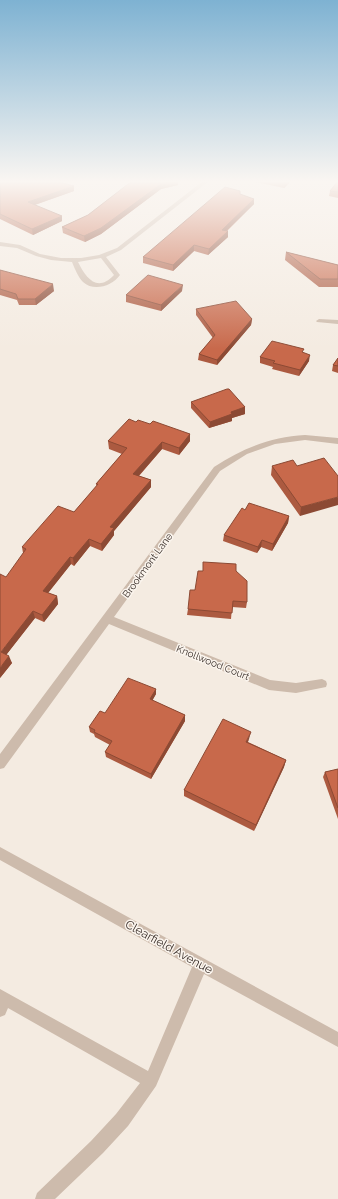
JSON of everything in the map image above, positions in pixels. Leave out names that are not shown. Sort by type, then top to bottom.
[{"type":"street","points":[[0,244],[19,246],[41,256],[88,260],[103,257],[119,249],[134,237]]},
{"type":"street","points":[[74,260],[85,281],[95,285],[114,280],[117,275],[103,257]]},
{"type":"street","points":[[319,321],[338,322]]},
{"type":"street","name":"Brookmont Lane","points":[[0,764],[217,469],[234,456],[256,446],[281,440],[307,438],[338,441]]},
{"type":"street","name":"Knollwood Court","points":[[108,619],[269,685],[296,688],[322,684]]},
{"type":"street","name":"Clearfield Avenue","points":[[0,853],[338,1040]]},
{"type":"street","points":[[43,1199],[97,1147],[122,1120],[151,1081],[201,964]]},
{"type":"street","points":[[1,1001],[151,1081]]},
{"type":"building","points":[[166,237],[222,237],[209,249],[194,245],[173,265],[143,257]]},
{"type":"building","points":[[286,252],[338,265],[338,279],[320,279]]},
{"type":"building","points":[[0,270],[53,284],[35,299],[18,299],[16,294],[0,289]]},
{"type":"building","points":[[148,275],[183,285],[161,305],[126,295]]},
{"type":"building","points":[[236,301],[252,319],[217,360],[199,354],[215,335],[196,309]]},
{"type":"building","points":[[272,341],[304,349],[302,352],[310,355],[300,370],[273,363],[275,361],[260,357]]},
{"type":"building","points":[[338,358],[338,366],[333,365]]},
{"type":"building","points":[[229,389],[245,407],[231,412],[232,414],[210,422],[191,402]]},
{"type":"building","points":[[129,419],[136,422],[138,420],[150,424],[153,421],[190,434],[179,448],[162,442],[133,474],[151,480],[110,527],[114,528],[101,544],[89,539],[73,558],[70,557],[43,591],[57,596],[42,615],[33,611],[1,652],[9,656],[0,668],[0,574],[6,577],[26,549],[22,547],[58,506],[74,512],[98,484],[96,484],[127,448],[108,441]]},
{"type":"building","points":[[324,458],[338,476],[338,497],[301,507],[272,466],[293,460],[297,466]]},
{"type":"building","points":[[249,503],[289,516],[273,544],[262,540],[258,547],[224,535],[242,508],[245,510]]},
{"type":"building","points":[[203,562],[236,564],[236,571],[247,581],[247,602],[233,601],[232,613],[188,609],[190,590],[195,590],[198,571],[203,571]]},
{"type":"building","points":[[128,678],[156,689],[150,699],[185,715],[151,774],[105,752],[112,741],[94,732],[95,730],[89,727],[100,711],[105,713]]},
{"type":"building","points":[[223,719],[251,732],[246,742],[286,760],[256,825],[184,790]]},
{"type":"building","points":[[338,769],[338,808],[325,772]]}]
